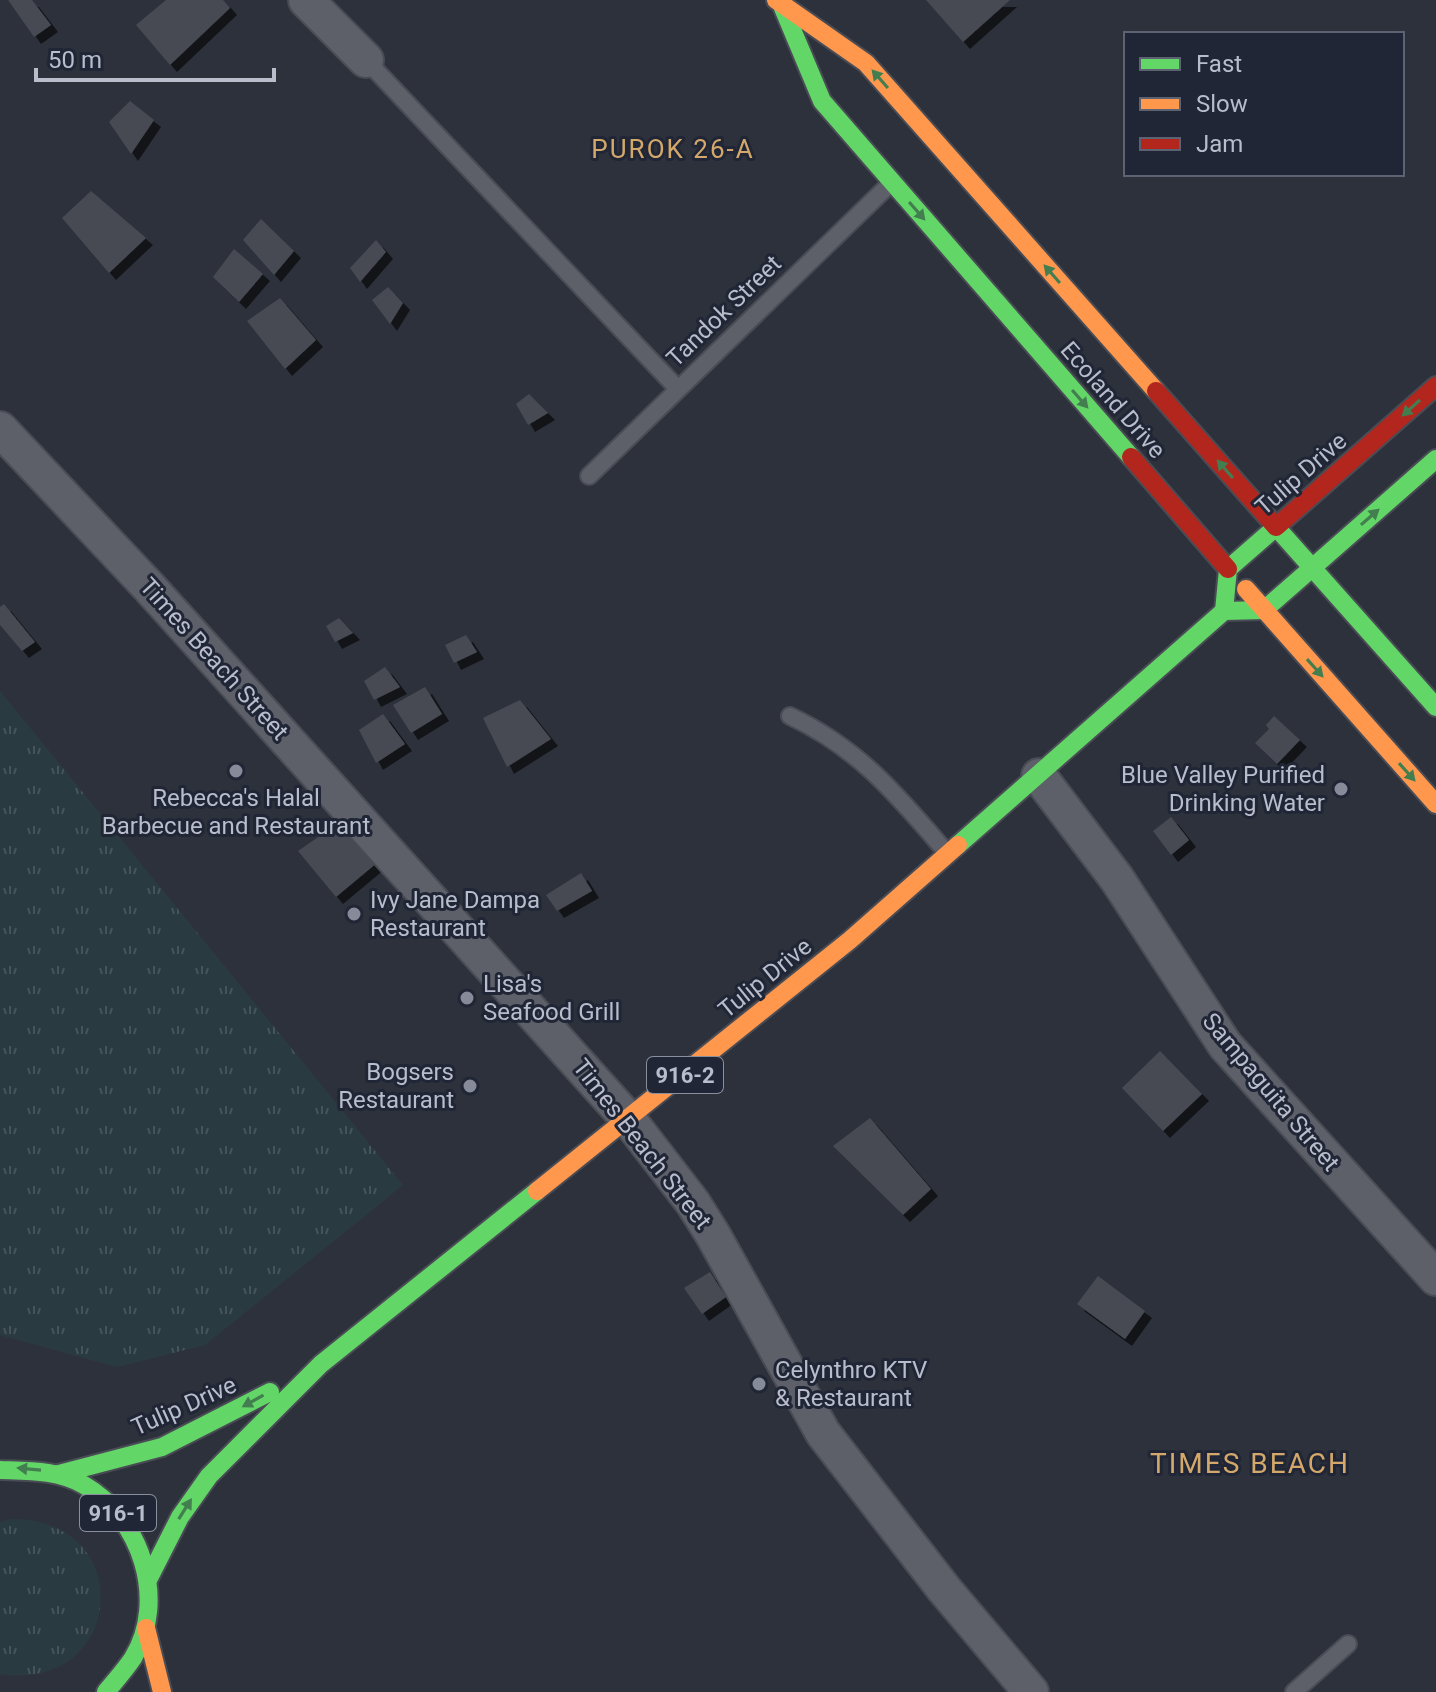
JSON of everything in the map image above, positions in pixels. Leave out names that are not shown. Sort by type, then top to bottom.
[{"type":"main road","name":"Ecoland Drive","points":[[780,4],[822,101],[1436,804]]},
{"type":"main road","name":"Ecoland Drive","points":[[780,4],[866,63],[1436,707]]},
{"type":"main road","name":"Tulip Drive","points":[[1228,569],[1436,386]]},
{"type":"main road","points":[[1228,569],[1224,611],[1264,610],[1436,459]]},
{"type":"main road","name":"Tulip Drive","points":[[149,1578],[173,1530],[209,1476],[321,1364],[850,940],[1224,611]]},
{"type":"main road","name":"Tulip Drive","points":[[59,1474],[134,1456],[188,1436],[321,1364]]},
{"type":"main road","name":"916-1","points":[[0,1470],[16,1468],[59,1474],[85,1485],[108,1502],[127,1524],[141,1550],[149,1578],[146,1628],[162,1692]]},
{"type":"main road","name":"916-1","points":[[106,1692],[136,1654],[146,1628]]},
{"type":"street","points":[[306,0],[366,60]]},
{"type":"street","name":"Times Beach Street","points":[[0,429],[161,599],[629,1120],[713,1235],[823,1433],[944,1589],[1031,1692]]},
{"type":"street","name":"Sampaguita Street","points":[[1039,776],[1117,879],[1225,1045],[1436,1278]]},
{"type":"lane","points":[[366,60],[678,389]]},
{"type":"lane","name":"Tandok Street","points":[[589,476],[892,182]]},
{"type":"lane","points":[[790,716],[828,734],[852,751],[948,855]]},
{"type":"lane","points":[[1294,1692],[1348,1644]]},
{"type":"green space","points":[[0,691],[403,1185],[205,1345],[117,1367],[0,1335]]},
{"type":"green space","points":[[12,1519],[53,1526],[81,1546],[97,1573],[100,1603],[92,1633],[73,1657],[42,1673],[0,1674],[0,1522]]},
{"type":"building","points":[[8,0],[32,0],[51,25],[34,37]]},
{"type":"building","points":[[166,0],[223,0],[230,8],[170,65],[136,25]]},
{"type":"building","points":[[926,0],[1010,0],[963,42]]},
{"type":"building","points":[[130,101],[154,120],[131,154],[109,122]]},
{"type":"building","points":[[91,191],[146,238],[109,273],[62,218]]},
{"type":"building","points":[[261,219],[294,251],[274,275],[243,240]]},
{"type":"building","points":[[376,240],[386,252],[360,282],[350,268]]},
{"type":"building","points":[[234,249],[263,274],[239,302],[213,277]]},
{"type":"building","points":[[388,287],[403,303],[390,324],[372,300]]},
{"type":"building","points":[[280,298],[316,340],[285,369],[247,321]]},
{"type":"building","points":[[529,394],[548,413],[528,425],[516,404]]},
{"type":"building","points":[[4,604],[35,642],[22,651],[0,625],[0,607]]},
{"type":"building","points":[[339,618],[353,633],[335,642],[326,626]]},
{"type":"building","points":[[466,635],[477,652],[454,663],[445,645]]},
{"type":"building","points":[[385,667],[400,687],[374,700],[364,681]]},
{"type":"building","points":[[425,687],[442,714],[411,733],[393,705]]},
{"type":"building","points":[[520,700],[551,739],[507,767],[483,718]]},
{"type":"building","points":[[383,714],[405,744],[376,763],[359,730]]},
{"type":"building","points":[[1274,716],[1300,740],[1277,764],[1255,743],[1269,729],[1266,725]]},
{"type":"building","points":[[1171,817],[1189,840],[1171,855],[1153,831]]},
{"type":"building","points":[[343,820],[378,862],[336,897],[298,851]]},
{"type":"building","points":[[581,873],[592,891],[557,911],[546,895]]},
{"type":"building","points":[[1160,1051],[1202,1094],[1163,1131],[1122,1088]]},
{"type":"building","points":[[870,1118],[931,1189],[903,1215],[833,1146]]},
{"type":"building","points":[[710,1272],[726,1297],[702,1314],[684,1288]]},
{"type":"building","points":[[1098,1276],[1145,1311],[1125,1339],[1077,1304]]},
{"type":"traffic: fast","points":[[783,8],[822,101],[1131,457]]},
{"type":"traffic: fast","points":[[1312,568],[1436,459]]},
{"type":"traffic: fast","points":[[1224,611],[1228,569],[1276,527],[1436,707]]},
{"type":"traffic: fast","points":[[958,845],[1224,611],[1264,610],[1312,568]]},
{"type":"traffic: fast","points":[[149,1578],[180,1517],[209,1476],[321,1364],[537,1191]]},
{"type":"traffic: fast","points":[[59,1474],[162,1447],[270,1392]]},
{"type":"traffic: fast","points":[[0,1470],[54,1474],[84,1485],[121,1518],[134,1539],[148,1586],[148,1611],[143,1635],[133,1658],[106,1692]]},
{"type":"traffic: slow","points":[[776,0],[866,63],[1156,391]]},
{"type":"traffic: slow","points":[[1246,589],[1436,804]]},
{"type":"traffic: slow","points":[[537,1191],[850,940],[958,845]]},
{"type":"traffic: slow","points":[[146,1628],[162,1692]]},
{"type":"traffic: jam","points":[[1156,391],[1276,527],[1436,386]]},
{"type":"traffic: jam","points":[[1131,457],[1228,569]]},
{"type":"place","name":"Rebecca's Halal Barbecue and Restaurant","points":[[236,771]]},
{"type":"place","name":"Blue Valley Purified Drinking Water","points":[[1341,789]]},
{"type":"place","name":"Ivy Jane Dampa Restaurant","points":[[354,914]]},
{"type":"place","name":"Lisa's Seafood Grill","points":[[467,998]]},
{"type":"place","name":"Bogsers Restaurant","points":[[470,1086]]},
{"type":"place","name":"Celynthro KTV & Restaurant","points":[[759,1384]]},
{"type":"district","name":"PUROK 26-A","points":[[673,149]]},
{"type":"district","name":"TIMES BEACH","points":[[1250,1463]]}]
